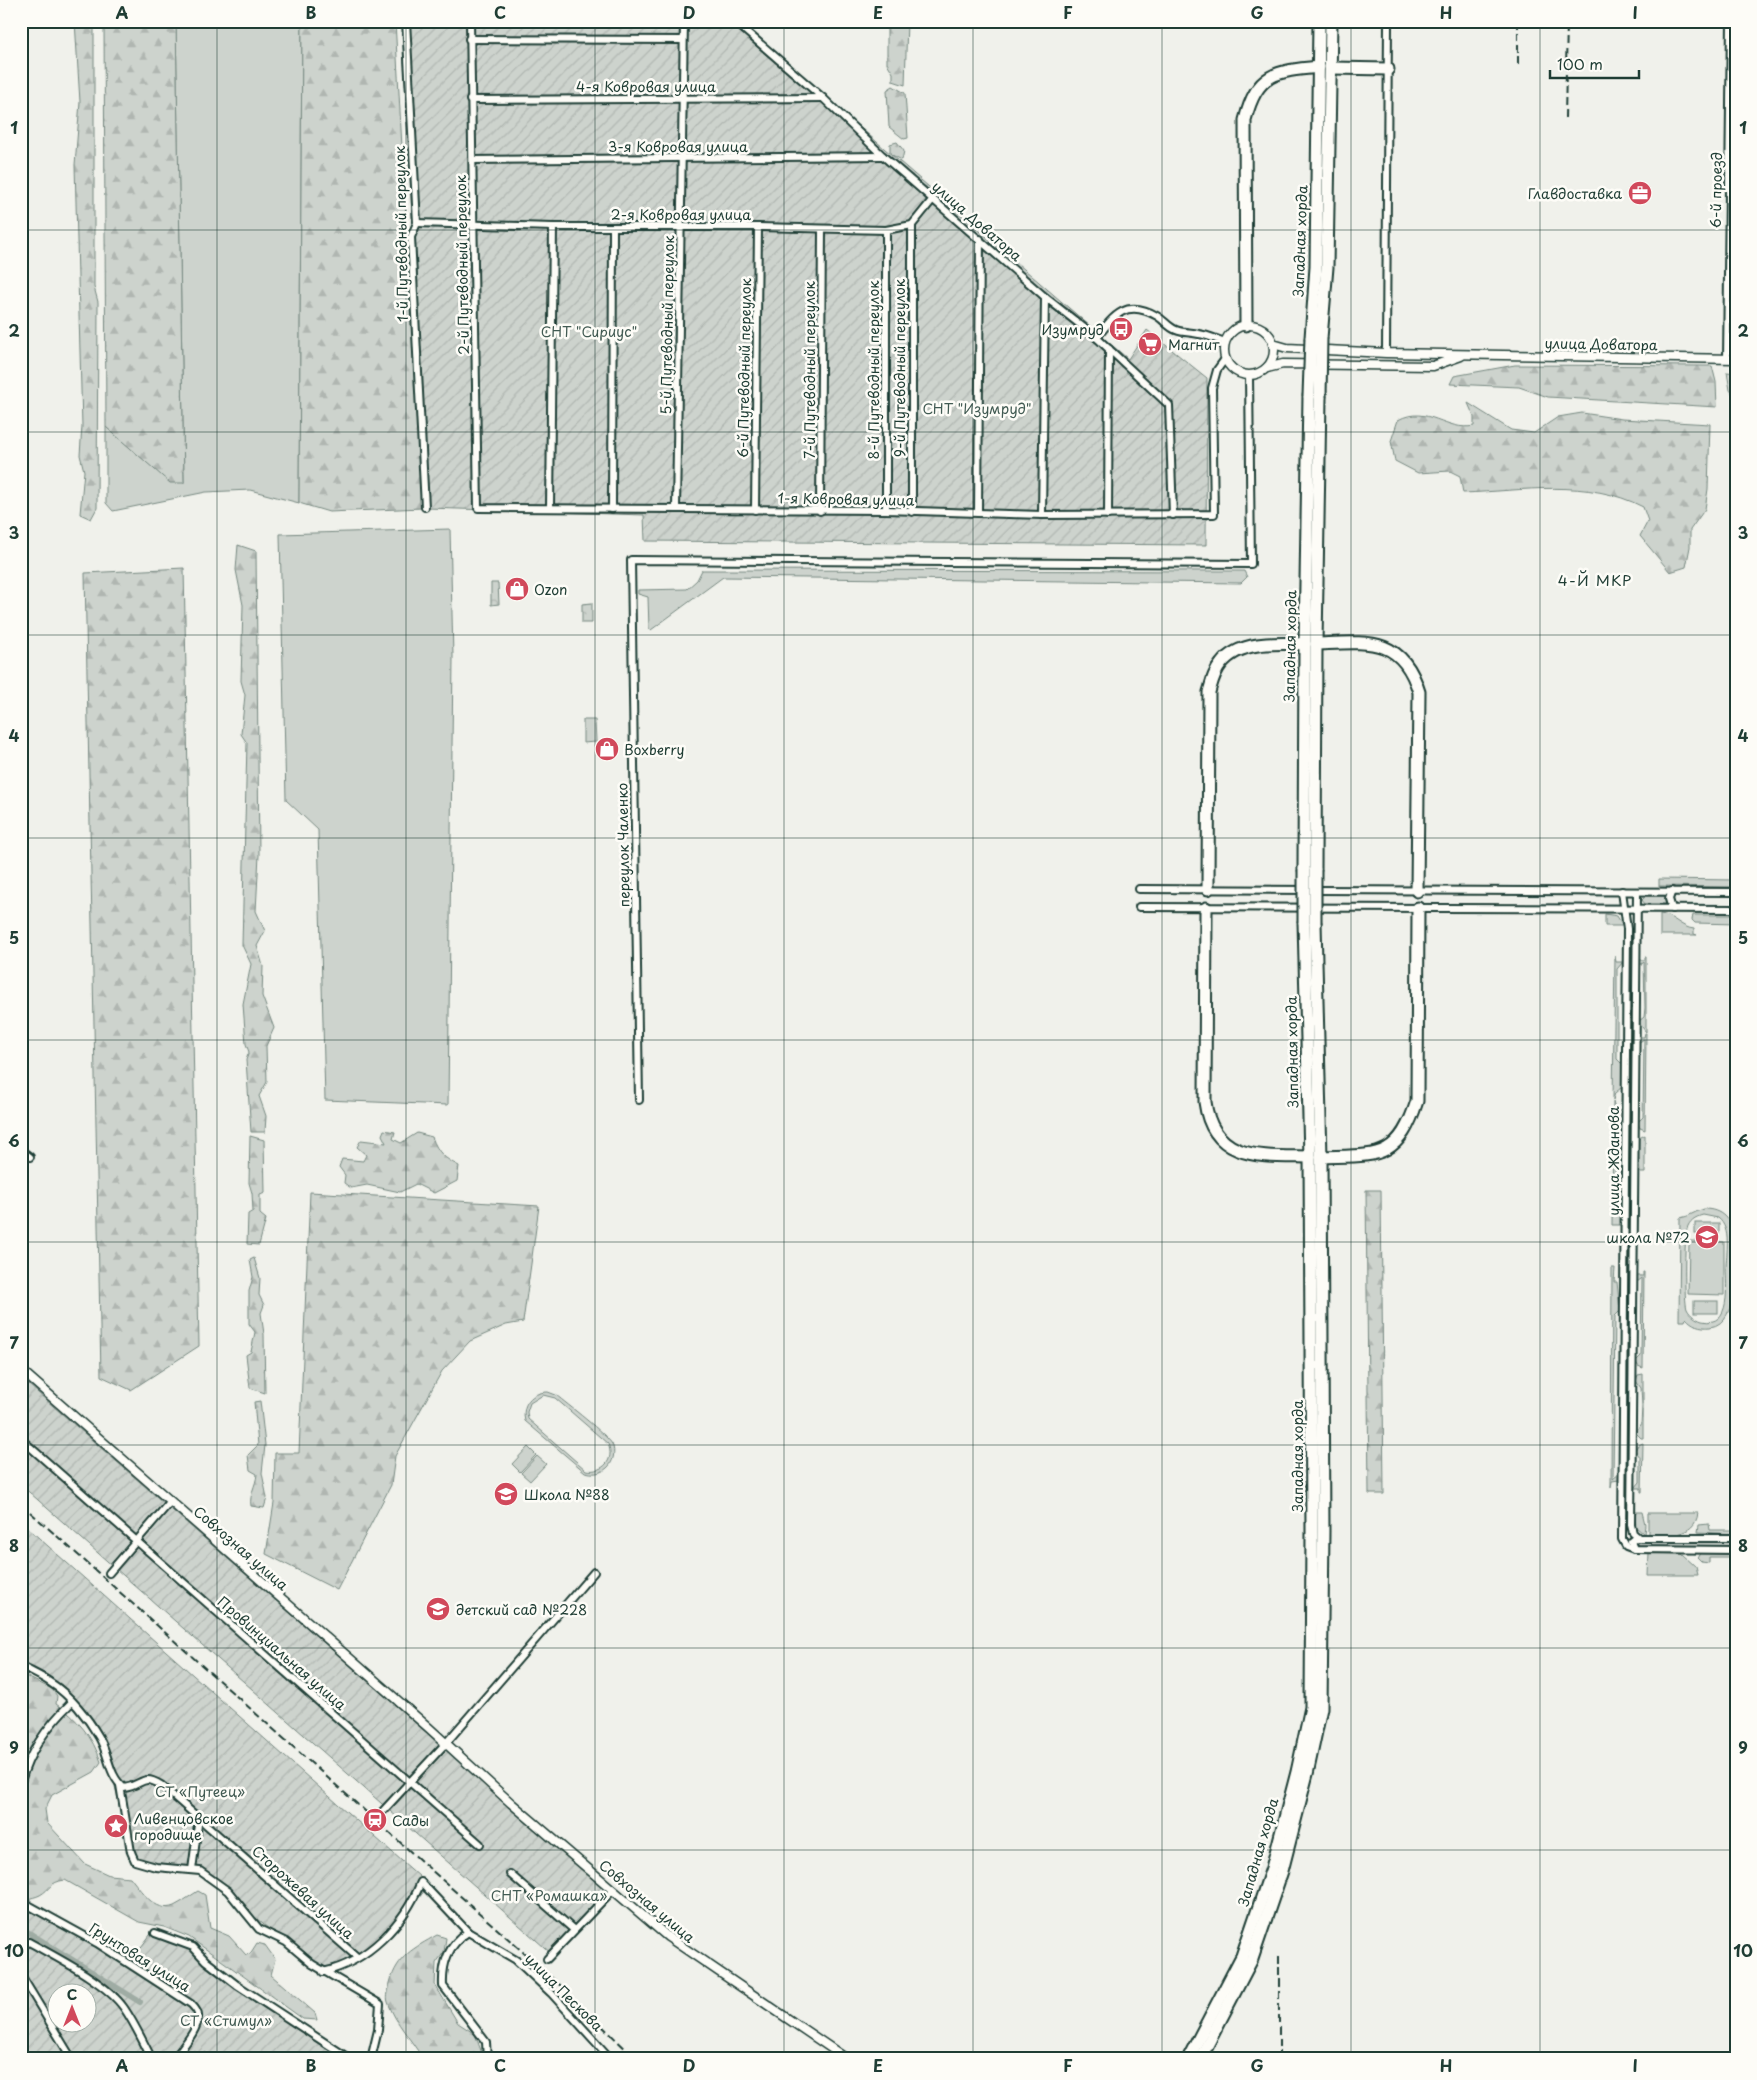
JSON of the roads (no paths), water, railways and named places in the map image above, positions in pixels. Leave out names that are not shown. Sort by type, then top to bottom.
[{"type":"highway","name":"Западная хорда","points":[[1200,2059],[1252,1959],[1258,1942],[1282,1871],[1308,1774],[1321,1708],[1323,1521],[1309,870],[1310,644],[1316,338],[1319,21]]},
{"type":"highway","name":"Западная хорда","points":[[1316,338],[1327,267],[1332,68],[1331,21]]},
{"type":"highway","points":[[1246,325],[1245,120],[1249,105],[1254,93],[1262,83],[1274,75],[1288,70],[1319,67]]},
{"type":"highway","points":[[1332,68],[1388,70]]},
{"type":"highway","points":[[1208,889],[1209,692],[1215,672],[1222,662],[1232,654],[1249,647],[1274,643],[1352,643],[1385,647],[1398,655],[1409,666],[1419,692],[1417,891]]},
{"type":"highway","points":[[1206,908],[1205,1102],[1212,1127],[1235,1150],[1255,1156],[1315,1157],[1370,1155],[1390,1147],[1403,1136],[1411,1120],[1417,1101],[1418,908]]},
{"type":"highway","name":"Западная хорда","points":[[1188,2059],[1242,1956],[1272,1868],[1297,1772],[1311,1707],[1315,1157]]},
{"type":"street","name":"1-й Путеводный переулок","points":[[406,21],[417,224],[411,237],[425,507]]},
{"type":"street","name":"2-й Путеводный переулок","points":[[470,21],[470,100],[475,225],[478,508]]},
{"type":"street","name":"5-й Путеводный переулок","points":[[676,509],[684,21]]},
{"type":"street","name":"улица Доватора","points":[[734,21],[822,98],[883,156],[1045,297],[1097,338],[1169,405],[1173,515]]},
{"type":"street","points":[[1386,353],[1388,21]]},
{"type":"street","name":"6-й проезд","points":[[1730,21],[1732,359]]},
{"type":"street","points":[[469,39],[683,40]]},
{"type":"street","name":"4-я Ковровая улица","points":[[470,100],[822,98]]},
{"type":"street","name":"3-я Ковровая улица","points":[[473,160],[682,160],[883,156]]},
{"type":"street","points":[[912,225],[933,199]]},
{"type":"street","name":"2-я Ковровая улица","points":[[417,224],[552,227],[758,226],[886,230],[912,225]]},
{"type":"street","name":"9-й Путеводный переулок","points":[[912,225],[912,512]]},
{"type":"street","name":"6-й Путеводный переулок","points":[[754,510],[758,226]]},
{"type":"street","points":[[550,508],[552,227]]},
{"type":"street","points":[[612,509],[614,227]]},
{"type":"street","name":"7-й Путеводный переулок","points":[[820,511],[822,229]]},
{"type":"street","name":"8-й Путеводный переулок","points":[[886,230],[886,510]]},
{"type":"street","points":[[978,513],[980,240]]},
{"type":"street","points":[[1042,515],[1045,297]]},
{"type":"street","points":[[1097,338],[1111,318],[1124,310],[1131,309],[1146,311],[1158,317],[1175,330],[1186,334],[1199,334],[1225,342]]},
{"type":"street","points":[[1246,325],[1261,328],[1269,335],[1273,344],[1274,354],[1267,368],[1259,373],[1249,375],[1236,372],[1225,359],[1225,342],[1231,331],[1246,325]]},
{"type":"street","name":"улица Доватора","points":[[1273,344],[1287,348],[1386,353],[1732,359]]},
{"type":"street","points":[[1108,515],[1109,349]]},
{"type":"street","name":"улица Доватора","points":[[1267,368],[1282,364],[1433,366],[1465,354]]},
{"type":"street","name":"1-я Ковровая улица","points":[[478,508],[886,510],[1042,515],[1214,514],[1212,395],[1217,370],[1225,359]]},
{"type":"street","name":"переулок Чаленко","points":[[639,1100],[632,560],[1251,564],[1249,375]]},
{"type":"street","points":[[1139,889],[1736,892]]},
{"type":"street","name":"улица Жданова","points":[[1622,892],[1626,939],[1622,1539],[1631,1549]]},
{"type":"street","name":"улица Жданова","points":[[1637,892],[1631,1525],[1633,1533],[1640,1538]]},
{"type":"street","points":[[1672,892],[1669,899],[1672,909]]},
{"type":"street","points":[[1139,907],[1736,909]]},
{"type":"street","points":[[21,1150],[30,1157]]},
{"type":"street","name":"Совхозная улица","points":[[21,1370],[446,1743],[511,1803],[584,1863],[612,1891],[668,1937],[846,2059]]},
{"type":"street","name":"Провинциальная улица","points":[[21,1440],[480,1844]]},
{"type":"street","points":[[109,1573],[170,1502]]},
{"type":"street","points":[[1736,1538],[1640,1538],[1631,1542],[1631,1549],[1736,1550]]},
{"type":"street","points":[[384,1811],[446,1743],[594,1572]]},
{"type":"street","points":[[21,1666],[51,1682],[72,1702],[99,1737],[107,1751],[112,1772],[120,1785],[131,1852],[135,1861],[156,1867],[200,1871],[228,1891],[259,1930],[286,1942],[323,1972],[380,2004],[378,2030],[371,2059]]},
{"type":"street","points":[[21,1782],[28,1758],[57,1716],[72,1702]]},
{"type":"street","name":"Сторожевая улица","points":[[120,1785],[128,1788],[142,1780],[149,1779],[161,1785],[357,1956]]},
{"type":"street","points":[[192,1870],[199,1817]]},
{"type":"street","points":[[510,1874],[574,1930]]},
{"type":"street","name":"улица Пескова","points":[[357,1956],[384,1940],[413,1902],[421,1882],[468,1932],[516,1960],[551,1993],[611,2059]]},
{"type":"street","points":[[547,1959],[612,1891]]},
{"type":"street","name":"Грунтовая улица","points":[[21,1898],[30,1906],[97,1943],[191,2004],[199,2017],[194,2030],[174,2059]]},
{"type":"street","points":[[468,1932],[458,1938],[446,1956],[443,1986],[486,2042],[487,2059]]},
{"type":"street","points":[[155,1933],[193,1946],[206,1961],[237,1985],[350,2059]]},
{"type":"street","points":[[21,1943],[29,1942],[88,1976],[113,1996],[124,2007],[152,2059]]},
{"type":"street","points":[[323,1972],[347,1965],[357,1956]]},
{"type":"street","points":[[21,1975],[72,2059]]},
{"type":"street","points":[[201,2059],[203,2057],[205,2059]]},
{"type":"waterway","points":[[21,1928],[140,2002]]},
{"type":"waterway","points":[[21,2050],[26,2059]]},
{"type":"waterway","points":[[190,2059],[194,2053]]},
{"type":"railway","points":[[1518,21],[1518,64]]},
{"type":"railway","points":[[1565,118],[1567,21]]},
{"type":"railway","points":[[21,1504],[560,1985],[636,2059]]},
{"type":"railway","points":[[1279,1956],[1279,2059]]},
{"type":"place","name":"Главдоставка","points":[[1640,193]]},
{"type":"place","name":"Изумруд","points":[[1121,329]]},
{"type":"place","name":"Магнит","points":[[1150,344]]},
{"type":"place","name":"Ozon","points":[[517,589]]},
{"type":"place","name":"Boxberry","points":[[607,749]]},
{"type":"place","name":"школа №72","points":[[1707,1237]]},
{"type":"place","name":"Школа №88","points":[[506,1494]]},
{"type":"place","name":"детский сад №228","points":[[438,1609]]},
{"type":"place","name":"Сады","points":[[375,1820]]},
{"type":"place","name":"Ливенцовское городище","points":[[116,1826]]},
{"type":"district","name":"4-Й МКР","points":[[1595,579]]},
{"type":"park label","name":"СНТ \"Сириус\"","points":[[589,331]]},
{"type":"park label","name":"СНТ \"Изумруд\"","points":[[977,408]]},
{"type":"park label","name":"СТ «Путеец»","points":[[200,1791]]},
{"type":"park label","name":"СНТ «Ромашка»","points":[[549,1895]]},
{"type":"park label","name":"СТ «Стимул»","points":[[226,2020]]}]
